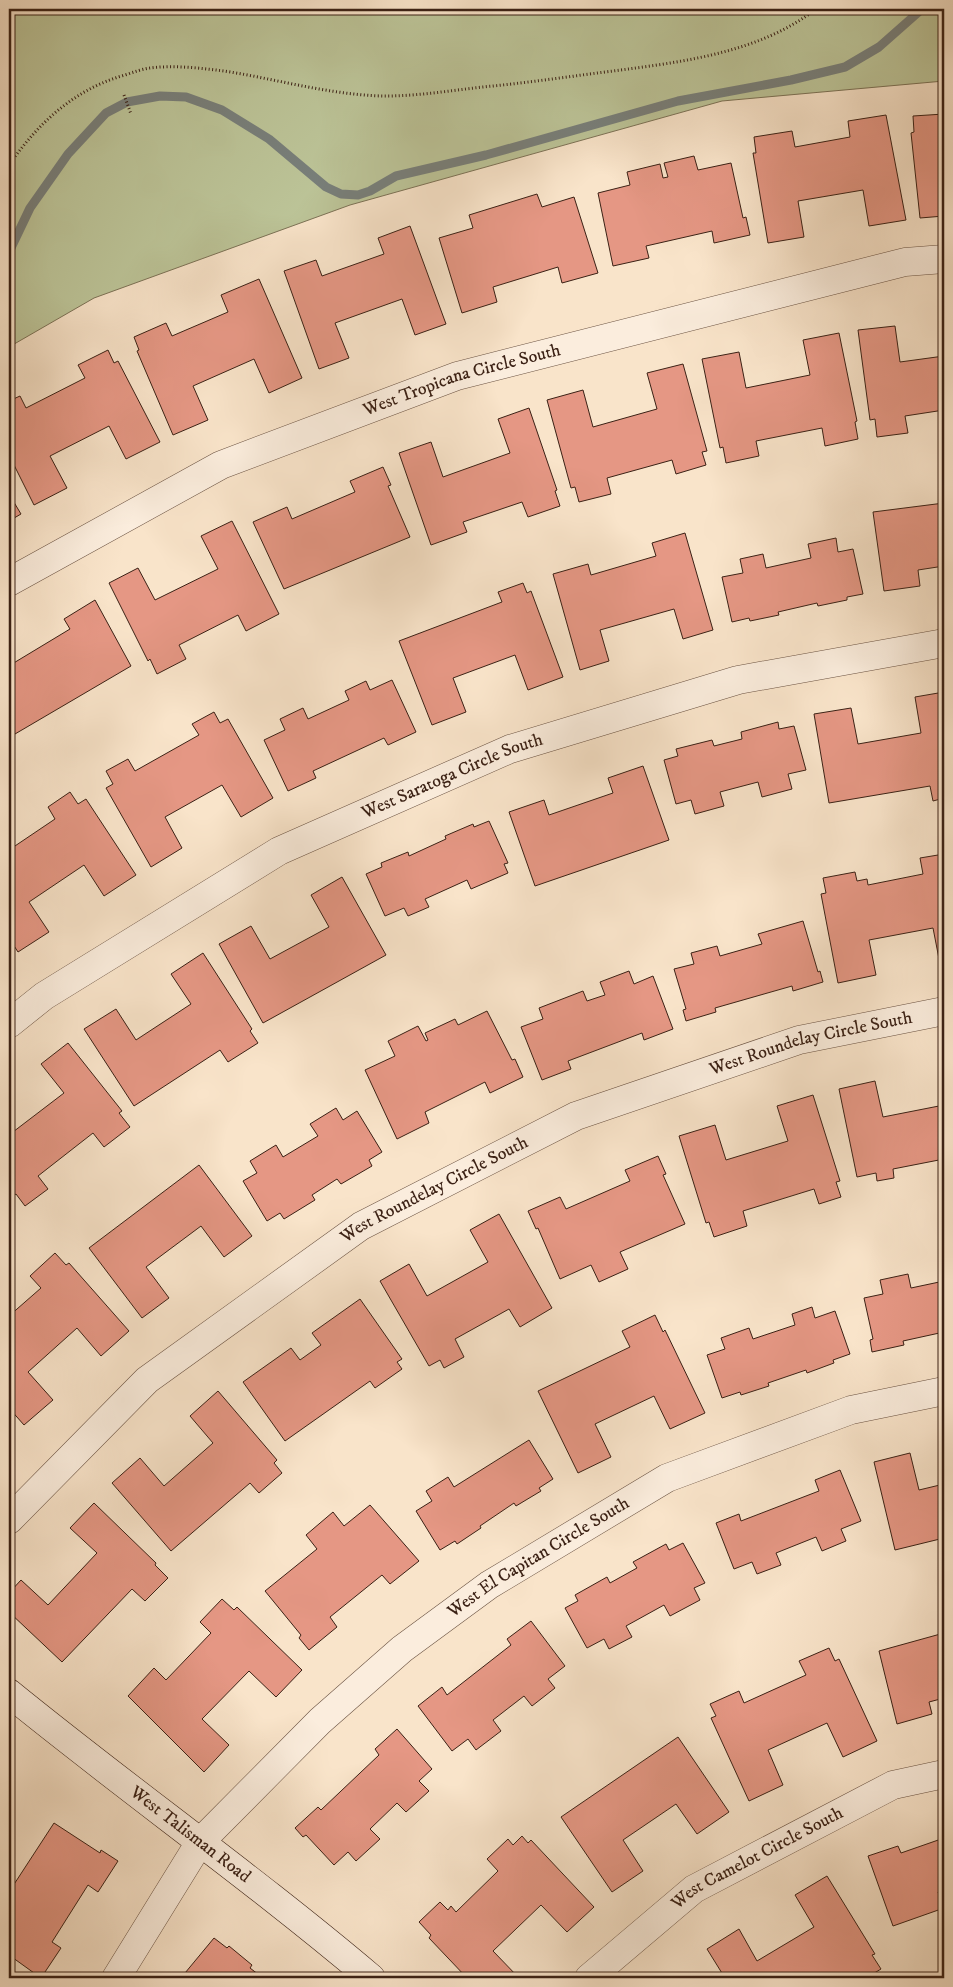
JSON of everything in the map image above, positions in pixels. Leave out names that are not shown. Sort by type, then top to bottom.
[{"type":"street","name":"West Tropicana Circle South","points":[[9,582],[221,465],[457,376],[905,262],[944,259]]},
{"type":"street","name":"West Saratoga Circle South","points":[[9,1024],[44,996],[279,851],[510,749],[738,680],[944,643]]},
{"type":"street","name":"West Roundelay Circle South","points":[[9,1520],[147,1380],[361,1226],[576,1116],[800,1040],[944,1011]]},
{"type":"street","name":"West El Capitan Circle South","points":[[116,1978],[200,1842],[320,1721],[402,1649],[489,1585],[667,1478],[851,1410],[944,1391]]},
{"type":"street","name":"West Talisman Road","points":[[9,1693],[292,1912],[371,1978]]},
{"type":"street","name":"West Camelot Circle South","points":[[588,1978],[694,1889],[893,1785],[944,1774]]},
{"type":"path","points":[[9,165],[39,125],[66,102],[107,80],[150,68],[224,71],[327,90],[364,95],[398,96],[532,82],[677,63],[708,56],[753,42],[789,28],[816,9]]},
{"type":"path","points":[[124,95],[131,114]]},
{"type":"green space","points":[[9,9],[944,9],[944,81],[722,101],[350,205],[94,298],[9,347]]},
{"type":"building","points":[[944,114],[944,216],[920,218],[911,133],[914,132],[913,116]]},
{"type":"building","points":[[886,115],[906,220],[869,226],[863,190],[798,201],[804,237],[768,243],[753,153],[756,153],[754,137],[792,131],[795,147],[850,137],[848,121]]},
{"type":"building","points":[[694,156],[698,170],[731,163],[743,218],[746,217],[750,235],[714,243],[712,231],[646,246],[649,258],[613,266],[598,193],[630,185],[627,172],[660,164],[663,178],[668,177],[664,163]]},
{"type":"building","points":[[537,194],[542,207],[574,197],[598,273],[562,283],[558,267],[493,287],[497,302],[462,313],[439,238],[473,228],[469,215]]},
{"type":"building","points":[[410,226],[446,324],[415,335],[402,299],[335,323],[349,358],[319,369],[284,271],[316,260],[322,276],[384,254],[378,238]]},
{"type":"building","points":[[259,279],[302,378],[269,393],[254,359],[193,386],[208,420],[173,435],[137,351],[139,350],[134,337],[166,323],[172,336],[228,312],[221,295]]},
{"type":"building","points":[[895,326],[900,362],[944,356],[944,410],[905,416],[908,433],[877,437],[875,419],[870,420],[858,330]]},
{"type":"building","points":[[839,333],[857,421],[855,422],[858,439],[825,446],[822,428],[756,441],[759,456],[726,463],[723,447],[720,448],[702,359],[739,352],[746,388],[810,375],[803,340]]},
{"type":"building","points":[[108,350],[114,363],[118,361],[160,442],[126,459],[109,426],[50,456],[67,488],[34,505],[9,455],[9,401],[20,396],[26,408],[85,378],[78,365]]},
{"type":"building","points":[[683,364],[707,451],[702,452],[706,465],[676,474],[672,460],[607,478],[611,494],[579,502],[575,487],[571,488],[547,400],[583,390],[593,427],[657,409],[647,373]]},
{"type":"building","points":[[529,408],[557,490],[555,491],[560,506],[528,517],[522,502],[463,522],[467,532],[431,545],[399,453],[431,442],[443,477],[510,453],[498,419]]},
{"type":"building","points":[[383,467],[391,485],[388,486],[410,537],[284,589],[253,522],[287,507],[292,519],[355,492],[350,481]]},
{"type":"building","points":[[9,494],[21,514],[9,521]]},
{"type":"building","points":[[944,503],[944,566],[918,570],[920,586],[884,591],[873,512]]},
{"type":"building","points":[[232,521],[279,614],[246,631],[238,615],[179,645],[186,659],[157,674],[150,659],[148,661],[109,583],[138,568],[155,600],[218,569],[201,536]]},
{"type":"building","points":[[685,533],[713,630],[683,639],[674,609],[600,630],[609,661],[580,670],[553,574],[588,564],[591,575],[656,556],[652,543]]},
{"type":"building","points":[[836,538],[838,552],[853,549],[863,594],[847,597],[847,600],[818,606],[817,603],[778,612],[779,615],[750,621],[749,618],[732,622],[722,577],[743,573],[740,559],[763,554],[766,568],[811,558],[808,544]]},
{"type":"building","points":[[523,583],[527,593],[531,591],[563,677],[528,690],[515,655],[453,678],[466,712],[432,725],[399,641],[502,602],[498,592]]},
{"type":"building","points":[[95,600],[131,666],[15,734],[9,725],[9,658],[12,664],[70,629],[64,619]]},
{"type":"building","points":[[392,680],[416,732],[388,745],[384,738],[313,771],[316,778],[288,791],[264,740],[285,730],[280,719],[303,708],[308,719],[349,700],[345,691],[366,681],[370,690]]},
{"type":"building","points":[[944,692],[944,798],[933,801],[930,786],[829,803],[814,714],[851,708],[858,744],[921,733],[915,697]]},
{"type":"building","points":[[214,712],[220,723],[228,719],[273,798],[241,817],[222,785],[165,817],[182,848],[151,867],[106,788],[113,784],[106,771],[128,759],[135,771],[199,735],[192,724]]},
{"type":"building","points":[[778,722],[779,729],[794,726],[806,770],[788,774],[792,789],[762,797],[758,782],[720,792],[724,806],[695,814],[691,800],[676,804],[664,760],[678,756],[676,749],[712,740],[714,746],[742,739],[741,732]]},
{"type":"building","points":[[643,766],[669,840],[535,886],[509,812],[544,800],[549,815],[613,793],[608,778]]},
{"type":"building","points":[[70,792],[78,804],[86,799],[136,875],[104,896],[84,865],[29,902],[49,932],[18,952],[9,938],[9,850],[55,819],[48,807]]},
{"type":"building","points":[[489,821],[508,863],[504,864],[508,873],[471,889],[467,880],[425,899],[429,907],[408,916],[404,908],[385,916],[366,874],[382,867],[381,863],[408,852],[409,856],[446,839],[445,836],[473,824],[474,827]]},
{"type":"building","points":[[944,854],[944,964],[940,964],[933,928],[869,940],[876,975],[838,983],[821,894],[826,893],[823,878],[855,872],[857,881],[867,879],[868,885],[923,874],[920,858]]},
{"type":"building","points":[[342,877],[386,955],[263,1023],[219,944],[251,926],[270,959],[329,927],[311,895]]},
{"type":"building","points":[[803,921],[818,972],[820,971],[823,982],[793,991],[792,986],[715,1008],[716,1012],[686,1021],[683,1010],[686,1009],[674,969],[694,964],[691,953],[717,946],[720,956],[762,944],[758,934]]},
{"type":"building","points":[[203,953],[252,1029],[250,1031],[258,1043],[228,1062],[220,1050],[134,1106],[84,1029],[116,1009],[136,1040],[191,1004],[171,974]]},
{"type":"building","points":[[629,971],[634,984],[653,976],[673,1029],[644,1040],[642,1033],[568,1061],[571,1069],[542,1080],[521,1027],[543,1019],[539,1008],[583,991],[587,1001],[605,995],[600,982]]},
{"type":"building","points":[[487,1011],[512,1060],[515,1059],[523,1077],[490,1093],[485,1082],[425,1112],[429,1123],[397,1139],[365,1070],[395,1056],[388,1041],[418,1026],[426,1041],[428,1040],[425,1033],[455,1019],[458,1025]]},
{"type":"building","points":[[68,1043],[122,1111],[119,1113],[130,1127],[104,1147],[93,1133],[38,1176],[48,1189],[25,1206],[16,1194],[13,1196],[9,1190],[9,1135],[64,1093],[41,1064]]},
{"type":"building","points":[[875,1081],[883,1117],[944,1105],[944,1159],[893,1169],[894,1178],[877,1181],[876,1173],[857,1177],[839,1089]]},
{"type":"building","points":[[813,1095],[840,1181],[836,1182],[841,1197],[819,1204],[814,1189],[743,1211],[747,1226],[714,1237],[709,1222],[706,1223],[679,1136],[715,1125],[726,1160],[788,1141],[777,1106]]},
{"type":"building","points":[[336,1108],[343,1120],[357,1111],[382,1152],[369,1160],[372,1166],[341,1184],[337,1179],[312,1195],[315,1200],[284,1219],[280,1213],[267,1221],[243,1181],[257,1173],[250,1161],[276,1145],[283,1157],[318,1136],[310,1124]]},
{"type":"building","points":[[658,1156],[666,1174],[663,1175],[685,1224],[620,1252],[628,1269],[599,1282],[591,1265],[560,1279],[538,1228],[536,1229],[528,1211],[560,1197],[566,1209],[630,1181],[625,1170]]},
{"type":"building","points":[[199,1165],[252,1236],[224,1257],[201,1226],[146,1267],[169,1298],[142,1318],[89,1248]]},
{"type":"building","points":[[499,1214],[552,1308],[520,1327],[509,1309],[455,1339],[464,1357],[444,1368],[440,1360],[429,1366],[380,1281],[409,1264],[427,1296],[488,1262],[470,1230]]},
{"type":"building","points":[[55,1253],[66,1265],[69,1263],[129,1331],[101,1356],[77,1328],[28,1372],[53,1400],[24,1425],[9,1408],[9,1316],[41,1288],[30,1276]]},
{"type":"building","points":[[908,1274],[911,1288],[944,1281],[944,1332],[903,1341],[904,1345],[872,1352],[870,1340],[873,1339],[864,1298],[883,1294],[880,1280]]},
{"type":"building","points":[[360,1299],[402,1359],[397,1362],[402,1369],[375,1388],[370,1381],[285,1441],[243,1382],[291,1348],[300,1360],[321,1345],[312,1333]]},
{"type":"building","points":[[812,1307],[815,1318],[835,1311],[850,1354],[833,1360],[834,1363],[807,1373],[806,1370],[768,1383],[769,1386],[741,1395],[740,1392],[722,1398],[707,1355],[725,1349],[721,1338],[749,1328],[753,1339],[795,1325],[792,1314]]},
{"type":"building","points":[[655,1315],[663,1332],[665,1330],[705,1413],[670,1429],[654,1396],[595,1424],[611,1457],[578,1473],[538,1391],[630,1347],[622,1331]]},
{"type":"building","points":[[218,1391],[277,1460],[274,1463],[282,1473],[259,1493],[250,1483],[171,1551],[112,1483],[140,1458],[164,1486],[213,1443],[190,1416]]},
{"type":"building","points":[[529,1440],[553,1479],[539,1488],[541,1491],[516,1506],[514,1503],[457,1544],[455,1541],[440,1550],[416,1511],[432,1501],[426,1491],[448,1477],[454,1487]]},
{"type":"building","points":[[910,1453],[919,1490],[944,1484],[944,1538],[895,1550],[874,1462]]},
{"type":"building","points":[[840,1470],[861,1521],[841,1529],[846,1541],[822,1551],[816,1537],[776,1553],[781,1565],[757,1574],[752,1562],[734,1569],[716,1523],[739,1514],[741,1521],[819,1491],[815,1480]]},
{"type":"building","points":[[94,1503],[156,1563],[155,1565],[168,1578],[145,1601],[132,1589],[62,1662],[9,1612],[9,1593],[21,1580],[48,1605],[97,1553],[70,1528]]},
{"type":"building","points":[[370,1505],[419,1561],[390,1584],[382,1575],[330,1617],[337,1627],[309,1650],[299,1638],[301,1635],[265,1591],[317,1549],[306,1535],[333,1512],[344,1526]]},
{"type":"building","points":[[683,1543],[705,1583],[694,1588],[700,1600],[670,1616],[664,1605],[626,1626],[632,1637],[609,1649],[604,1639],[587,1648],[565,1608],[578,1601],[575,1595],[607,1577],[610,1583],[637,1568],[633,1562],[666,1544],[669,1550]]},
{"type":"building","points":[[222,1599],[234,1610],[237,1607],[302,1670],[276,1697],[249,1671],[202,1719],[229,1745],[204,1772],[128,1696],[154,1668],[166,1680],[211,1633],[200,1622]]},
{"type":"building","points":[[531,1621],[565,1666],[548,1679],[555,1688],[532,1706],[524,1696],[493,1720],[501,1731],[476,1750],[468,1739],[452,1751],[418,1706],[442,1687],[447,1695],[511,1645],[507,1639]]},
{"type":"building","points":[[944,1633],[944,1698],[929,1702],[932,1714],[897,1724],[879,1651]]},
{"type":"building","points":[[829,1648],[835,1661],[839,1659],[877,1741],[843,1757],[827,1723],[768,1750],[783,1785],[749,1801],[711,1718],[716,1716],[710,1704],[739,1691],[744,1703],[806,1675],[799,1661]]},
{"type":"building","points":[[397,1729],[432,1769],[419,1781],[429,1791],[406,1812],[397,1803],[370,1829],[380,1839],[356,1861],[348,1852],[334,1865],[306,1835],[303,1837],[295,1828],[318,1807],[321,1810],[379,1755],[375,1749]]},
{"type":"building","points":[[678,1737],[729,1812],[697,1834],[676,1804],[623,1840],[643,1871],[612,1892],[561,1817]]},
{"type":"building","points":[[54,1823],[100,1853],[101,1850],[118,1861],[98,1892],[88,1885],[52,1942],[61,1948],[41,1978],[9,1955],[9,1892]]},
{"type":"building","points":[[522,1836],[528,1843],[531,1840],[594,1907],[567,1932],[541,1905],[493,1951],[519,1978],[467,1978],[429,1938],[431,1935],[419,1922],[440,1902],[448,1910],[451,1906],[456,1912],[498,1871],[487,1859],[508,1839],[513,1845]]},
{"type":"building","points":[[944,1838],[944,1890],[938,1892],[944,1908],[893,1926],[868,1856],[898,1846],[901,1853]]},
{"type":"building","points":[[827,1876],[875,1954],[872,1955],[881,1969],[866,1978],[843,1978],[841,1975],[835,1978],[725,1978],[707,1949],[739,1929],[757,1961],[814,1927],[795,1895]]},
{"type":"building","points":[[214,1938],[227,1948],[229,1946],[252,1965],[250,1968],[263,1978],[187,1978],[189,1976],[185,1973]]},
{"type":"waterway","points":[[9,252],[30,208],[68,154],[106,113],[127,102],[160,96],[186,97],[222,110],[269,139],[326,187],[341,194],[358,195],[370,191],[396,176],[486,155],[678,101],[791,80],[845,67],[879,47],[922,9]]}]
